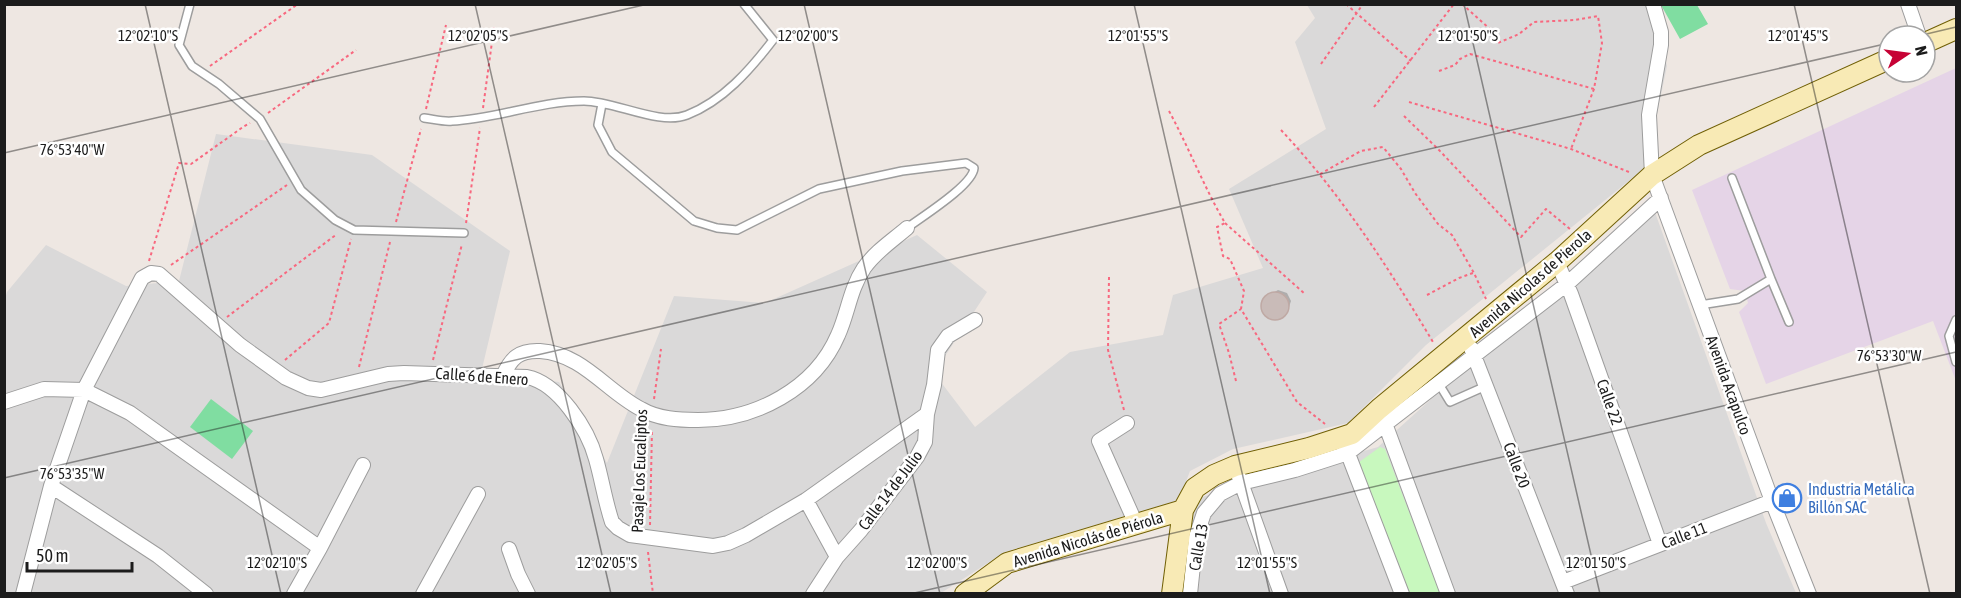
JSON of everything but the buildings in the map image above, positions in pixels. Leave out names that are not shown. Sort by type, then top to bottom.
[{"type":"street","name":"Avenida Acapulco","points":[[1653,4],[1661,32],[1662,45],[1649,115],[1650,177],[1661,198],[1772,501],[1809,594]]},
{"type":"street","points":[[1908,4],[1915,24]]},
{"type":"street","points":[[1937,38],[1956,29]]},
{"type":"street","name":"Avenida Nicolas de Pierola","points":[[1183,510],[1195,488],[1214,474],[1238,475],[1345,446],[1352,434],[1382,417],[1443,358],[1471,346],[1493,316],[1557,262],[1650,177],[1699,146],[1877,64]]},
{"type":"street","points":[[1448,594],[1382,417],[1439,384],[1471,346],[1567,284],[1661,198]]},
{"type":"street","points":[[503,376],[509,362],[522,353],[535,351],[552,353],[572,360],[600,378],[631,403],[652,414],[700,420],[731,417],[765,406],[796,388],[821,364],[843,324],[852,290],[864,268],[880,249],[907,228]]},
{"type":"street","name":"Calle 22","points":[[1557,262],[1567,284],[1660,544]]},
{"type":"street","points":[[23,594],[51,486],[84,390],[130,306],[136,289],[152,274]]},
{"type":"street","name":"Calle 6 de Enero","points":[[152,274],[274,370],[308,388],[321,390],[388,374],[430,372],[533,378],[546,385],[564,401],[580,425],[596,456],[612,522],[630,535],[703,545],[720,545],[746,535],[806,500],[927,414]]},
{"type":"street","name":"Calle 14 de Julio","points":[[813,594],[837,557],[861,530],[917,457],[925,442],[927,414],[935,380],[936,356],[940,345],[948,336],[975,320]]},
{"type":"street","name":"Calle 20","points":[[1471,346],[1565,588]]},
{"type":"street","points":[[4,402],[44,389],[84,390],[130,413],[320,548]]},
{"type":"street","points":[[1127,423],[1099,441],[1136,524]]},
{"type":"street","points":[[1345,446],[1402,594]]},
{"type":"street","points":[[294,594],[363,465]]},
{"type":"street","points":[[1238,475],[1281,594]]},
{"type":"street","name":"Calle 13","points":[[1190,594],[1196,537],[1204,513],[1238,475]]},
{"type":"street","points":[[51,486],[158,556],[206,594]]},
{"type":"street","points":[[423,594],[478,494]]},
{"type":"street","points":[[806,500],[837,557]]},
{"type":"street","name":"Calle 11","points":[[1565,588],[1660,544],[1772,501]]},
{"type":"street","points":[[1172,594],[1183,510]]},
{"type":"street","name":"Avenida Nicolás de Piérola","points":[[965,594],[1007,563],[1183,510]]},
{"type":"street","points":[[509,549],[528,594]]},
{"type":"lane","points":[[190,4],[179,45],[192,66],[219,84],[260,119],[301,190],[335,220],[350,229],[464,233]]},
{"type":"lane","points":[[424,118],[449,122],[482,119],[549,104],[585,101],[666,118],[686,116],[716,100],[753,68],[773,40],[744,4]]},
{"type":"lane","points":[[602,104],[598,125],[612,152],[694,221],[717,228],[737,230],[819,189],[903,171],[966,164],[974,168],[973,174],[964,187],[907,228]]},
{"type":"lane","points":[[1732,178],[1789,322]]},
{"type":"lane","points":[[1700,306],[1738,299],[1772,279]]},
{"type":"lane","points":[[1956,320],[1949,336],[1956,362]]},
{"type":"lane","points":[[1439,384],[1450,402],[1486,386]]},
{"type":"path","points":[[201,72],[298,4]]},
{"type":"path","points":[[1346,4],[1411,61]]},
{"type":"path","points":[[1321,64],[1362,4]]},
{"type":"path","points":[[1374,107],[1454,4]]},
{"type":"path","points":[[1462,4],[1491,30],[1498,43],[1519,34],[1534,22],[1575,20],[1598,16],[1602,43],[1594,89],[1571,149]]},
{"type":"path","points":[[355,382],[446,25]]},
{"type":"path","points":[[430,372],[464,233],[494,27]]},
{"type":"path","points":[[152,274],[179,163],[192,164],[243,127],[260,119],[356,50]]},
{"type":"path","points":[[1439,71],[1455,65],[1460,58],[1470,54],[1594,89]]},
{"type":"path","points":[[1409,102],[1571,149],[1650,177]]},
{"type":"path","points":[[1169,111],[1225,223],[1304,293]]},
{"type":"path","points":[[1404,117],[1439,150],[1521,237],[1546,209],[1581,240]]},
{"type":"path","points":[[1281,130],[1320,174],[1381,257],[1443,358]]},
{"type":"path","points":[[1320,174],[1361,151],[1383,147],[1401,169],[1438,224],[1452,235],[1474,273],[1493,316]]},
{"type":"path","points":[[152,274],[294,179]]},
{"type":"path","points":[[1225,223],[1217,227],[1223,256],[1230,259],[1244,291],[1241,309],[1297,402],[1345,446]]},
{"type":"path","points":[[217,324],[350,229]]},
{"type":"path","points":[[274,370],[329,322],[350,229]]},
{"type":"path","points":[[1427,295],[1459,278],[1474,273]]},
{"type":"path","points":[[1110,277],[1108,350],[1127,423]]},
{"type":"path","points":[[1236,381],[1219,324],[1241,309]]},
{"type":"path","name":"Pasaje Los Eucaliptos","points":[[653,594],[648,550],[652,414],[661,349]]},
{"type":"shaded area","points":[[1307,5],[1652,5],[1667,66],[1646,167],[1426,345],[1348,423],[1233,449],[1190,471],[1179,500],[1005,552],[941,593],[5,594],[4,302],[7,292],[46,245],[126,286],[179,281],[216,134],[372,155],[510,251],[481,373],[559,382],[607,463],[674,296],[765,303],[917,235],[987,292],[934,373],[975,427],[1070,352],[1163,335],[1173,295],[1263,268],[1229,189],[1326,129],[1295,42],[1315,18]]},
{"type":"shaded area","points":[[1956,68],[1956,381],[1933,321],[1766,384],[1739,312],[1748,303],[1745,291],[1730,289],[1692,190],[1921,84],[1937,84],[1937,77]]},
{"type":"shaded area","points":[[1651,201],[1766,523],[1796,593],[1185,594],[1195,499],[1378,447]]},
{"type":"green space","points":[[1661,5],[1697,5],[1708,24],[1680,39]]},
{"type":"green space","points":[[211,399],[253,431],[232,459],[190,427]]},
{"type":"green space","points":[[1380,447],[1385,449],[1440,593],[1404,593],[1355,465]]},
{"type":"place","name":"Industria Metálica Billón SAC","points":[[1787,498]]}]
